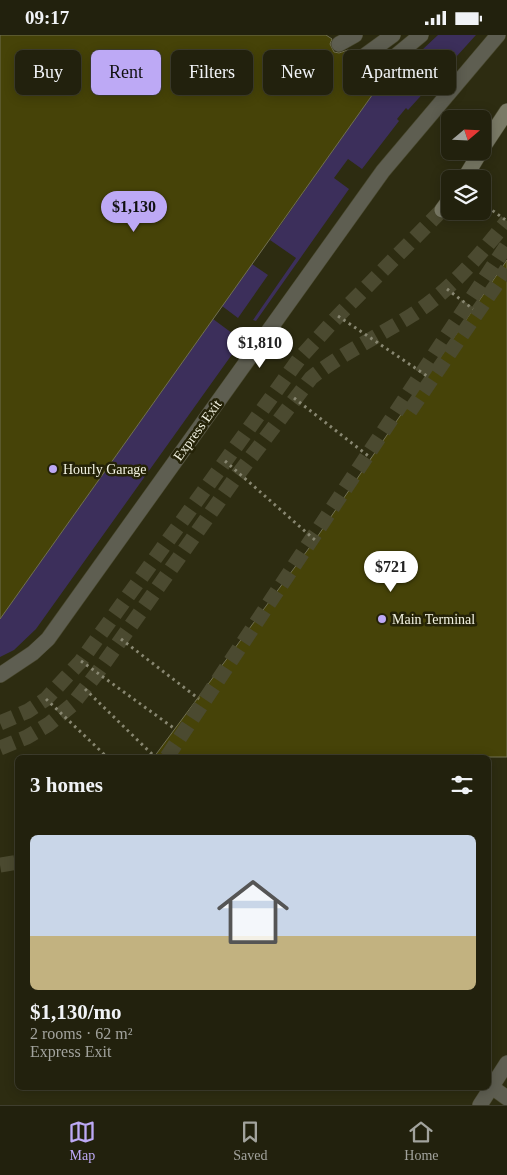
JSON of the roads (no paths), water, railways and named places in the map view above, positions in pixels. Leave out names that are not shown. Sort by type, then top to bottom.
[{"type":"main road","points":[[491,136],[507,111]]},
{"type":"street","points":[[339,44],[355,35]]},
{"type":"street","points":[[372,50],[393,35]]},
{"type":"street","points":[[403,50],[421,35]]},
{"type":"street","name":"Express Exit","points":[[0,675],[33,653],[48,639],[383,171],[498,35]]},
{"type":"street","points":[[491,1085],[507,1063]]},
{"type":"street","points":[[491,1087],[507,1098]]},
{"type":"street","points":[[480,1105],[488,1090]]},
{"type":"tunnel","points":[[0,723],[28,711],[46,699],[81,661],[299,359],[338,316],[441,211]]},
{"type":"tunnel","points":[[0,748],[27,737],[49,724],[72,705],[98,672],[236,477],[311,378],[348,353],[426,306],[475,260],[507,221]]},
{"type":"tunnel","points":[[168,755],[507,245]]},
{"type":"tunnel","points":[[410,411],[507,269]]},
{"type":"tunnel","points":[[0,865],[15,862]]},
{"type":"place","name":"Hourly Garage","points":[[53,469]]},
{"type":"place","name":"Main Terminal","points":[[382,619]]}]
